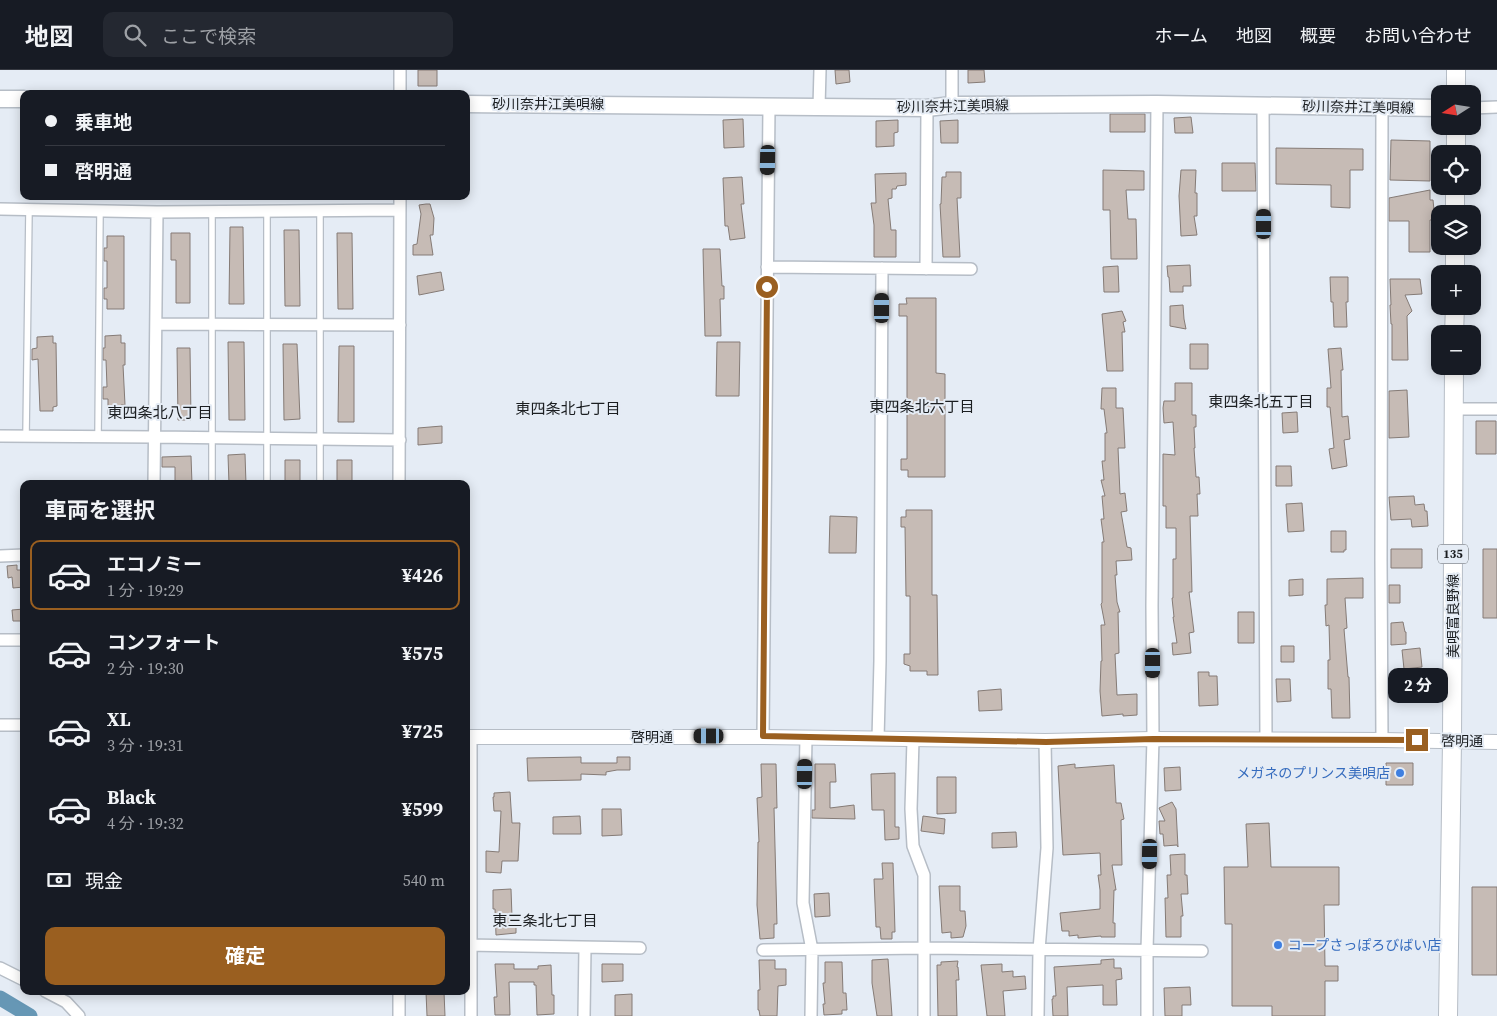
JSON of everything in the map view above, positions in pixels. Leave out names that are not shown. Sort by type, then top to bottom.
[{"type":"main road","points":[[1456,70],[1456,85]]},
{"type":"main road","points":[[0,99],[20,99]]},
{"type":"main road","name":"砂川奈井江美唄線","points":[[470,104],[926,108],[952,105],[1157,104],[1431,108]]},
{"type":"main road","name":"美唄富良野線","points":[[1448,1016],[1454,375]]},
{"type":"street","points":[[400,70],[400,90]]},
{"type":"street","points":[[820,70],[820,107]]},
{"type":"street","points":[[952,70],[952,105]]},
{"type":"street","points":[[1147,1016],[1153,739],[1152,606],[1157,104]]},
{"type":"street","points":[[1263,105],[1266,739]]},
{"type":"street","points":[[763,736],[769,106]]},
{"type":"street","points":[[1382,107],[1380,561],[1382,740]]},
{"type":"street","points":[[1481,108],[1497,107]]},
{"type":"street","points":[[926,108],[926,269]]},
{"type":"street","points":[[399,480],[400,200]]},
{"type":"street","points":[[0,209],[158,212],[399,210]]},
{"type":"street","points":[[154,480],[158,212]]},
{"type":"street","points":[[767,268],[972,269]]},
{"type":"street","points":[[878,739],[882,268]]},
{"type":"street","points":[[156,324],[400,325]]},
{"type":"street","points":[[1454,409],[1497,409]]},
{"type":"street","points":[[0,436],[400,440]]},
{"type":"street","points":[[0,556],[20,555]]},
{"type":"street","points":[[0,640],[20,640]]},
{"type":"street","points":[[0,725],[20,725]]},
{"type":"street","name":"啓明通","points":[[470,737],[763,736],[1046,742],[1153,739],[1497,742]]},
{"type":"street","points":[[806,737],[803,903],[812,950],[812,1016]]},
{"type":"street","points":[[913,740],[912,846],[924,875],[924,1016]]},
{"type":"street","points":[[1038,1016],[1039,950],[1047,848],[1046,742]]},
{"type":"street","points":[[470,945],[640,948]]},
{"type":"street","points":[[584,1016],[585,948]]},
{"type":"street","points":[[763,950],[925,948],[1202,951]]},
{"type":"street","points":[[0,968],[20,978]]},
{"type":"street","points":[[470,980],[471,1016]]},
{"type":"street","points":[[53,995],[66,1002],[79,1016]]},
{"type":"street","points":[[399,995],[399,1016]]},
{"type":"lane","points":[[26,436],[29,210]]},
{"type":"lane","points":[[98,437],[100,211]]},
{"type":"lane","points":[[267,211],[267,480]]},
{"type":"lane","points":[[320,211],[320,480]]},
{"type":"lane","points":[[212,212],[212,480]]},
{"type":"building","points":[[418,70],[437,70],[437,86],[418,86]]},
{"type":"building","points":[[835,70],[849,70],[850,82],[836,84]]},
{"type":"building","points":[[968,70],[984,70],[985,82],[968,83]]},
{"type":"building","points":[[1110,114],[1145,114],[1145,132],[1110,132]]},
{"type":"building","points":[[1191,117],[1193,133],[1175,133],[1174,118]]},
{"type":"building","points":[[743,119],[744,147],[724,148],[723,120]]},
{"type":"building","points":[[898,120],[898,132],[894,133],[894,146],[876,147],[876,121]]},
{"type":"building","points":[[958,120],[958,143],[941,143],[940,121]]},
{"type":"building","points":[[1391,140],[1430,141],[1430,181],[1390,180]]},
{"type":"building","points":[[1276,148],[1363,149],[1363,170],[1350,170],[1350,208],[1331,207],[1331,185],[1276,184]]},
{"type":"building","points":[[1222,163],[1255,163],[1256,191],[1222,191]]},
{"type":"building","points":[[1103,170],[1144,171],[1144,190],[1126,190],[1128,219],[1136,219],[1137,259],[1111,259],[1110,210],[1103,210]]},
{"type":"building","points":[[1181,170],[1196,170],[1197,216],[1194,216],[1197,235],[1181,236],[1179,196]]},
{"type":"building","points":[[946,172],[961,172],[961,198],[957,198],[960,257],[943,257],[940,204],[942,177],[946,177]]},
{"type":"building","points":[[906,173],[906,185],[897,186],[896,189],[892,189],[892,198],[888,199],[891,230],[896,230],[896,257],[874,257],[874,225],[871,203],[876,203],[875,174]]},
{"type":"building","points":[[742,177],[744,204],[741,204],[745,238],[730,240],[728,226],[725,226],[723,178]]},
{"type":"building","points":[[1430,190],[1430,200],[1433,200],[1434,205],[1431,205],[1430,252],[1409,252],[1409,221],[1389,221],[1389,198]]},
{"type":"building","points":[[430,204],[434,218],[433,235],[430,235],[433,255],[413,255],[413,245],[417,244],[421,214],[419,205]]},
{"type":"building","points":[[230,227],[243,227],[244,304],[229,304]]},
{"type":"building","points":[[284,230],[299,230],[300,306],[285,306]]},
{"type":"building","points":[[171,233],[190,233],[190,303],[176,303],[176,260],[171,260]]},
{"type":"building","points":[[337,233],[352,233],[353,309],[338,309]]},
{"type":"building","points":[[107,236],[124,236],[124,309],[107,309],[107,299],[104,299],[104,288],[107,288],[107,261],[104,261],[104,248],[107,248]]},
{"type":"building","points":[[703,249],[720,249],[722,286],[724,286],[724,299],[720,299],[721,336],[705,336]]},
{"type":"building","points":[[1190,265],[1191,286],[1183,286],[1183,292],[1170,292],[1167,266]]},
{"type":"building","points":[[1118,266],[1119,292],[1104,292],[1103,267]]},
{"type":"building","points":[[441,272],[444,290],[419,295],[417,276]]},
{"type":"building","points":[[1330,277],[1348,277],[1347,327],[1334,327]]},
{"type":"building","points":[[1390,279],[1420,279],[1422,294],[1405,295],[1412,311],[1407,316],[1408,360],[1392,360]]},
{"type":"building","points":[[906,298],[936,298],[936,373],[945,374],[945,477],[908,477],[908,470],[901,470],[901,459],[907,459],[907,316],[899,316],[899,304],[907,304]]},
{"type":"building","points":[[1183,305],[1186,329],[1170,326],[1170,306]]},
{"type":"building","points":[[1122,311],[1126,321],[1123,322],[1125,332],[1122,332],[1123,371],[1107,371],[1102,314]]},
{"type":"building","points":[[121,335],[121,343],[125,343],[125,365],[123,365],[125,405],[121,405],[121,413],[108,414],[108,399],[103,399],[103,387],[107,387],[106,360],[103,360],[103,348],[105,348],[105,336]]},
{"type":"building","points":[[53,336],[53,343],[56,343],[57,406],[53,407],[53,411],[40,411],[38,359],[32,360],[32,349],[37,348],[37,337]]},
{"type":"building","points":[[228,342],[244,342],[245,420],[229,420]]},
{"type":"building","points":[[717,342],[740,342],[739,396],[716,396]]},
{"type":"building","points":[[283,344],[297,344],[300,419],[284,420]]},
{"type":"building","points":[[1190,344],[1208,344],[1208,369],[1190,369]]},
{"type":"building","points":[[339,346],[354,346],[354,422],[338,422]]},
{"type":"building","points":[[177,348],[190,348],[191,420],[178,420]]},
{"type":"building","points":[[1341,348],[1343,370],[1341,370],[1342,417],[1348,416],[1350,439],[1344,440],[1347,466],[1332,469],[1329,449],[1334,448],[1330,407],[1327,407],[1327,388],[1331,388],[1328,349]]},
{"type":"building","points":[[1175,383],[1192,383],[1192,415],[1196,415],[1194,448],[1196,477],[1199,477],[1200,494],[1197,494],[1198,516],[1190,516],[1192,592],[1189,592],[1194,632],[1189,633],[1191,653],[1173,655],[1172,643],[1177,643],[1172,598],[1173,559],[1176,559],[1176,528],[1166,528],[1166,506],[1163,506],[1163,454],[1175,455],[1173,422],[1164,423],[1163,408],[1164,401],[1175,401]]},
{"type":"building","points":[[1102,388],[1116,388],[1116,408],[1123,408],[1125,448],[1118,448],[1120,494],[1125,493],[1127,511],[1121,512],[1127,547],[1131,548],[1132,560],[1116,561],[1117,602],[1120,612],[1118,612],[1119,653],[1115,654],[1117,695],[1137,694],[1137,715],[1102,716],[1100,691],[1102,661],[1101,625],[1105,625],[1101,604],[1102,542],[1104,542],[1101,519],[1104,519],[1102,496],[1105,496],[1101,480],[1104,480],[1102,461],[1105,461],[1105,433],[1107,433],[1104,409],[1101,409]]},
{"type":"building","points":[[1407,390],[1409,437],[1389,438],[1389,391]]},
{"type":"building","points":[[1297,412],[1298,432],[1283,433],[1282,413]]},
{"type":"building","points":[[1476,421],[1496,421],[1496,454],[1476,454]]},
{"type":"building","points":[[442,426],[442,443],[418,445],[418,428]]},
{"type":"building","points":[[245,454],[246,480],[229,480],[228,455]]},
{"type":"building","points":[[191,456],[192,480],[175,480],[175,467],[162,467],[162,457]]},
{"type":"building","points":[[285,460],[300,460],[300,480],[285,480]]},
{"type":"building","points":[[337,460],[352,460],[352,480],[337,480]]},
{"type":"building","points":[[1276,466],[1291,466],[1292,486],[1276,486]]},
{"type":"building","points":[[1414,496],[1415,505],[1424,504],[1425,511],[1427,511],[1428,526],[1412,527],[1411,519],[1391,520],[1389,497]]},
{"type":"building","points":[[1302,503],[1304,531],[1288,532],[1286,504]]},
{"type":"building","points":[[906,510],[932,510],[932,595],[937,595],[938,675],[927,675],[927,671],[910,671],[910,666],[904,664],[904,654],[910,654],[910,596],[906,596],[905,527],[901,527],[901,517],[906,517]]},
{"type":"building","points":[[830,516],[857,517],[856,553],[829,553]]},
{"type":"building","points":[[1331,531],[1346,531],[1346,550],[1344,552],[1331,552]]},
{"type":"building","points":[[1391,549],[1422,549],[1422,568],[1391,568]]},
{"type":"building","points":[[1483,549],[1497,549],[1497,618],[1483,618]]},
{"type":"building","points":[[17,565],[17,570],[20,570],[20,587],[13,588],[12,577],[8,578],[7,566]]},
{"type":"building","points":[[1363,578],[1363,598],[1345,598],[1347,628],[1344,629],[1349,677],[1350,718],[1332,718],[1331,689],[1328,689],[1328,660],[1330,660],[1329,625],[1326,626],[1325,605],[1327,605],[1327,579]]},
{"type":"building","points":[[1303,579],[1303,595],[1289,596],[1289,580]]},
{"type":"building","points":[[1389,585],[1400,585],[1400,603],[1389,603]]},
{"type":"building","points":[[20,609],[20,621],[13,621],[12,610]]},
{"type":"building","points":[[1238,612],[1254,612],[1254,643],[1238,643]]},
{"type":"building","points":[[1403,622],[1406,632],[1406,644],[1391,645],[1391,623]]},
{"type":"building","points":[[1281,646],[1294,646],[1294,662],[1281,662]]},
{"type":"building","points":[[1420,648],[1422,667],[1404,669],[1402,650]]},
{"type":"building","points":[[1198,672],[1209,672],[1209,676],[1217,676],[1218,705],[1199,706]]},
{"type":"building","points":[[1406,672],[1408,697],[1389,698],[1389,693],[1393,689],[1393,675]]},
{"type":"building","points":[[1276,679],[1290,679],[1291,701],[1277,702]]},
{"type":"building","points":[[1001,689],[1002,710],[979,711],[978,691]]},
{"type":"building","points":[[581,757],[581,763],[617,763],[617,757],[630,757],[630,770],[606,772],[606,775],[581,774],[581,780],[528,781],[527,758]]},
{"type":"building","name":"メガネのプリンス美唄店","points":[[1386,763],[1413,763],[1413,785],[1386,785]]},
{"type":"building","points":[[761,764],[776,764],[777,808],[774,808],[777,924],[774,924],[774,938],[760,939],[757,905],[759,842],[757,798],[762,797]]},
{"type":"building","points":[[815,764],[835,764],[836,782],[830,782],[830,808],[854,805],[855,819],[812,818],[812,810],[815,810]]},
{"type":"building","points":[[1075,764],[1075,768],[1114,765],[1116,803],[1121,803],[1124,819],[1121,820],[1122,865],[1112,865],[1116,890],[1114,890],[1113,923],[1115,923],[1115,937],[1078,938],[1078,935],[1069,936],[1069,931],[1062,931],[1060,913],[1100,909],[1098,875],[1101,875],[1100,853],[1063,855],[1058,766]]},
{"type":"building","points":[[1180,767],[1181,790],[1165,791],[1164,768]]},
{"type":"building","points":[[895,773],[895,827],[899,827],[899,839],[885,840],[884,810],[872,810],[871,774]]},
{"type":"building","points":[[937,777],[956,777],[956,813],[937,814]]},
{"type":"building","points":[[510,792],[512,823],[520,823],[518,861],[502,861],[501,873],[486,872],[486,851],[499,852],[501,811],[494,811],[494,793]]},
{"type":"building","points":[[1172,802],[1176,809],[1178,847],[1177,845],[1164,846],[1163,834],[1160,834],[1159,821],[1165,821],[1159,808]]},
{"type":"building","points":[[602,809],[621,809],[622,835],[602,836]]},
{"type":"building","points":[[580,816],[581,834],[553,834],[553,817]]},
{"type":"building","points":[[923,816],[945,819],[944,834],[921,831]]},
{"type":"building","name":"コープさっぽろびばい店","points":[[1269,823],[1271,867],[1339,867],[1339,905],[1324,905],[1325,966],[1338,966],[1338,981],[1325,981],[1325,1016],[1272,1016],[1272,1006],[1232,1006],[1232,924],[1225,924],[1224,867],[1248,867],[1246,824]]},
{"type":"building","points":[[1016,832],[1017,847],[992,848],[992,833]]},
{"type":"building","points":[[1185,854],[1185,875],[1187,875],[1188,894],[1181,894],[1183,916],[1181,916],[1181,937],[1166,937],[1165,898],[1168,898],[1167,875],[1171,875],[1170,855]]},
{"type":"building","points":[[882,863],[893,863],[895,932],[892,932],[892,939],[881,939],[880,927],[876,927],[874,879],[883,879]]},
{"type":"building","points":[[939,886],[960,886],[960,911],[965,911],[966,926],[963,937],[951,938],[951,932],[942,933]]},
{"type":"building","points":[[1472,887],[1497,887],[1497,975],[1472,975]]},
{"type":"building","points":[[511,889],[512,917],[516,917],[516,933],[496,935],[493,890]]},
{"type":"building","points":[[829,893],[830,916],[815,917],[814,894]]},
{"type":"building","points":[[888,959],[892,1016],[877,1016],[872,983],[872,960]]},
{"type":"building","points":[[1114,959],[1114,968],[1121,968],[1122,979],[1116,980],[1117,1005],[1103,1005],[1103,985],[1067,987],[1068,1016],[1053,1016],[1052,999],[1053,996],[1056,996],[1054,967],[1101,964],[1101,960]]},
{"type":"building","points":[[759,960],[775,960],[775,969],[786,969],[786,985],[778,986],[777,1016],[760,1016],[758,1010],[758,990],[760,990]]},
{"type":"building","points":[[958,961],[959,980],[956,980],[957,1016],[938,1016],[937,965],[941,965],[941,962]]},
{"type":"building","points":[[825,962],[842,962],[843,993],[846,993],[847,1010],[842,1010],[842,1014],[824,1015],[823,983],[825,983]]},
{"type":"building","points":[[495,964],[514,964],[514,969],[538,969],[538,966],[551,965],[554,1014],[537,1015],[536,985],[534,985],[534,982],[509,982],[510,1015],[495,1015],[494,997],[497,997]]},
{"type":"building","points":[[602,964],[623,964],[623,981],[602,982]]},
{"type":"building","points":[[1002,964],[1002,972],[1013,971],[1013,977],[1025,976],[1026,989],[1003,991],[1005,1016],[987,1016],[981,965]]},
{"type":"building","points":[[1190,987],[1191,1005],[1182,1005],[1182,1016],[1165,1016],[1164,988]]},
{"type":"building","points":[[632,994],[632,1016],[615,1016],[615,995]]},
{"type":"building","points":[[426,995],[444,995],[445,1016],[427,1016]]},
{"type":"waterway","points":[[0,998],[30,1016]]},
{"type":"place","name":"メガネのプリンス美唄店","points":[[1400,773]]},
{"type":"place","name":"コープさっぽろびばい店","points":[[1278,945]]},
{"type":"district","name":"東四条北五丁目","points":[[1261,402]]},
{"type":"district","name":"東四条北六丁目","points":[[922,407]]},
{"type":"district","name":"東四条北七丁目","points":[[568,409]]},
{"type":"district","name":"東四条北八丁目","points":[[160,413]]},
{"type":"district","name":"東三条北七丁目","points":[[545,921]]},
{"type":"route","points":[[767,287],[763,736],[1046,742],[1153,739],[1417,740]]}]
